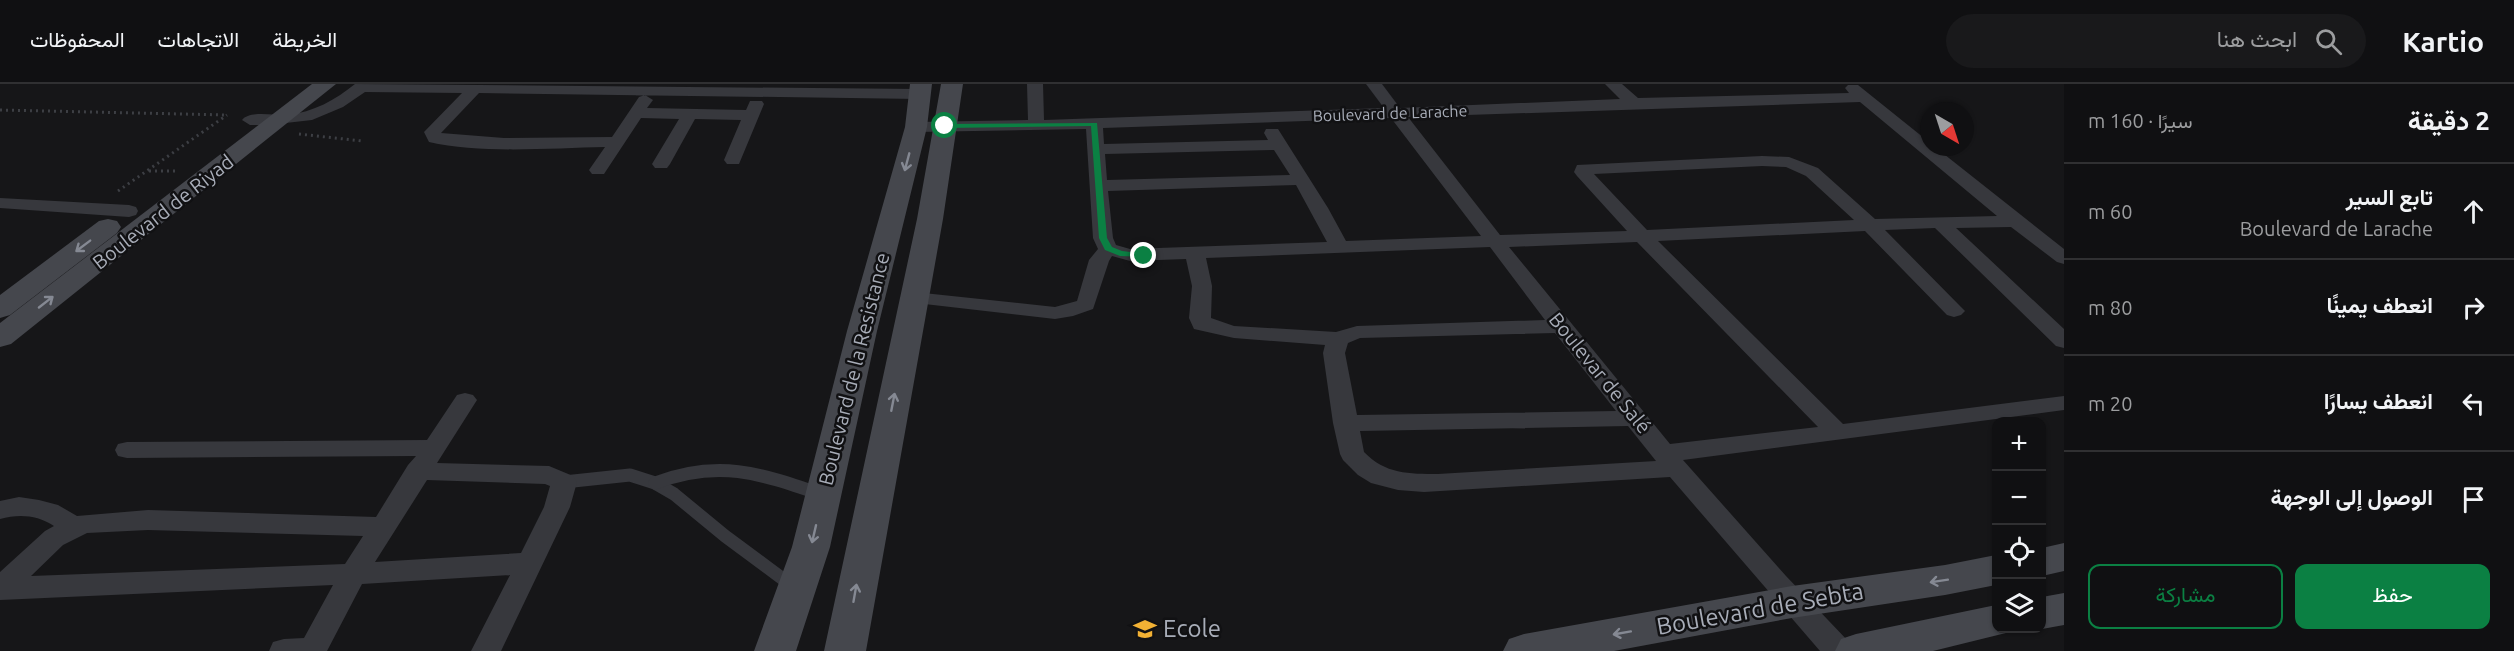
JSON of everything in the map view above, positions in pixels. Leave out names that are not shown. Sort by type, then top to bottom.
[{"type":"main road","name":"Boulevard de Riyad","points":[[0,338],[271,119],[298,84]]},
{"type":"main road","name":"Boulevard de Riyad","points":[[0,309],[183,171],[325,84]]},
{"type":"main road","name":"Boulevard de la Resistance","points":[[775,651],[811,547],[862,331],[930,127],[952,84]]},
{"type":"main road","name":"Boulevard de la Resistance","points":[[844,651],[914,298],[930,127],[920,89]]},
{"type":"main road","points":[[2046,561],[2064,557]]},
{"type":"main road","name":"Boulevard de Sebta","points":[[1524,651],[1792,602],[1945,580],[1992,571]]},
{"type":"main road","points":[[2046,612],[2064,609]]},
{"type":"main road","points":[[1856,651],[1992,622]]},
{"type":"street","points":[[1035,84],[1036,125]]},
{"type":"street","name":"Boulevar de Salé","points":[[1374,84],[1497,241],[1560,326],[1670,461],[1792,602],[1838,651]]},
{"type":"street","points":[[1613,84],[1634,103]]},
{"type":"street","points":[[1848,84],[2015,221],[2064,258]]},
{"type":"street","points":[[271,119],[329,108],[363,86],[653,87],[761,92],[824,88],[920,89]]},
{"type":"street","points":[[476,87],[432,132],[435,138],[450,141],[504,143],[615,142]]},
{"type":"street","points":[[598,170],[653,87]]},
{"type":"street","points":[[733,160],[761,92]]},
{"type":"street","name":"Boulevard de Larache","points":[[930,127],[1264,119],[1634,103],[1864,97]]},
{"type":"street","points":[[637,113],[751,115]]},
{"type":"street","points":[[661,164],[690,114]]},
{"type":"street","points":[[1264,119],[1319,208],[1340,248]]},
{"type":"street","points":[[1094,124],[1100,223],[1108,249]]},
{"type":"street","points":[[1095,149],[1280,145]]},
{"type":"street","points":[[1837,432],[1642,236],[1583,172],[1583,169],[1699,163],[1789,162],[1812,172],[1870,225],[1954,311]]},
{"type":"street","points":[[1099,186],[1300,180]]},
{"type":"street","points":[[0,203],[129,211]]},
{"type":"street","points":[[1108,249],[1130,255],[1195,253],[2015,221]]},
{"type":"street","points":[[1940,223],[2064,341]]},
{"type":"street","points":[[914,298],[1055,314],[1066,312],[1086,305],[1099,260],[1108,249]]},
{"type":"street","points":[[1195,253],[1202,286],[1200,318],[1202,324],[1234,333],[1338,339],[1357,332],[1560,326]]},
{"type":"street","points":[[1338,339],[1334,353],[1352,454],[1373,473],[1394,480],[1459,481],[1670,461],[1730,447],[2064,402]]},
{"type":"street","points":[[284,651],[313,650],[353,574],[417,471],[465,400]]},
{"type":"street","points":[[1345,423],[1635,418]]},
{"type":"street","points":[[127,450],[433,448]]},
{"type":"street","points":[[417,471],[549,475],[564,482],[557,507],[486,651]]},
{"type":"street","points":[[0,510],[13,506],[27,507],[65,519],[73,528]]},
{"type":"street","points":[[0,588],[40,549],[73,528],[100,522],[148,520],[383,527]]},
{"type":"street","points":[[0,588],[353,574],[530,563]]},
{"type":"lane","points":[[655,483],[691,472],[739,470],[767,476],[823,495]]},
{"type":"lane","points":[[564,482],[630,475],[655,483],[674,494],[742,550],[797,589]]},
{"type":"path","points":[[0,110],[271,119],[297,130],[303,136],[362,141]]},
{"type":"path","points":[[148,171],[183,171]]},
{"type":"place","name":"Ecole","points":[[1145,629]]},
{"type":"route","points":[[945,126],[1094,124],[1100,223],[1103,238],[1108,249],[1120,254],[1144,256]]}]
